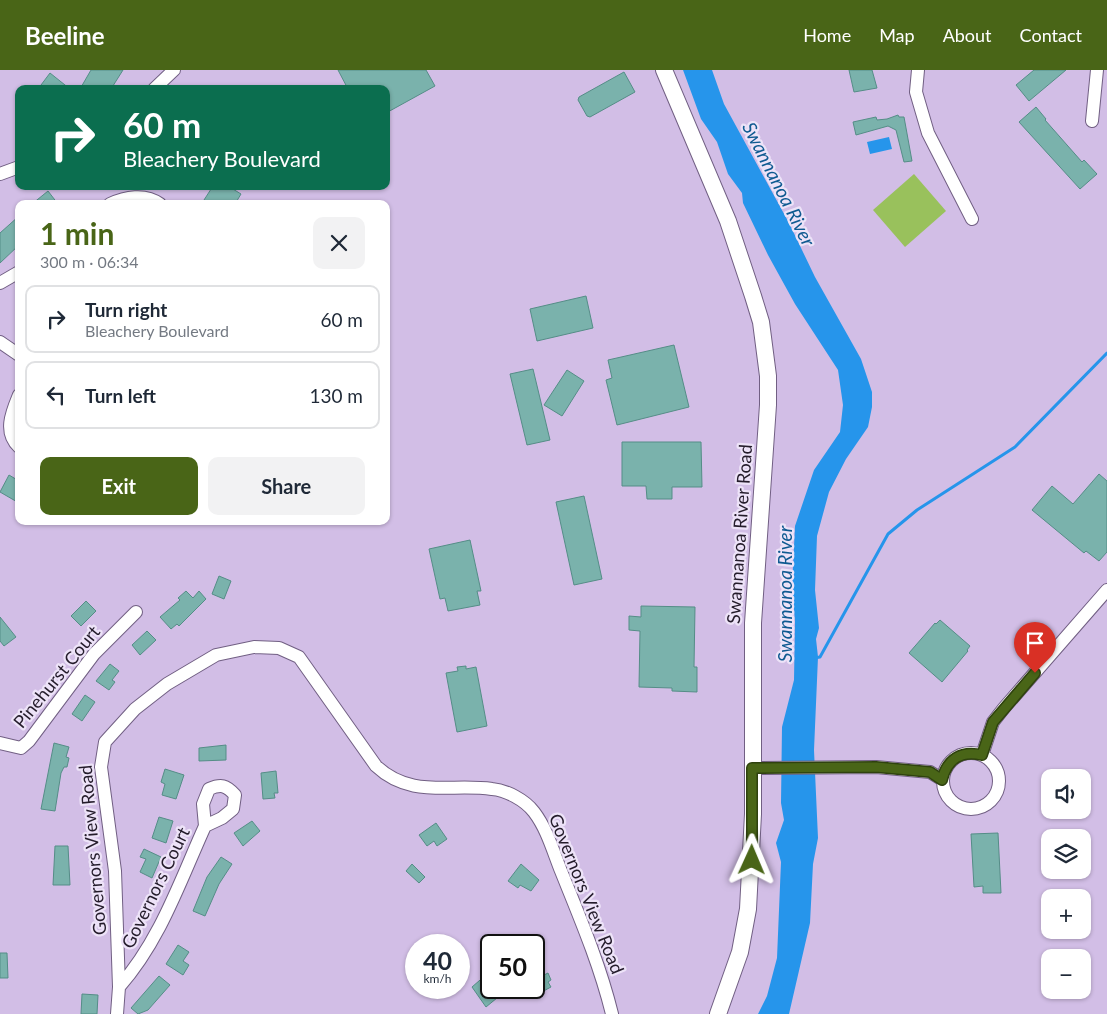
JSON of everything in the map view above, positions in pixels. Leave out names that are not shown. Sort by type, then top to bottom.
[{"type":"main road","name":"Swannanoa River Road","points":[[664,70],[728,221],[761,322],[768,376],[768,405],[754,623],[752,860],[748,909],[740,952],[718,1014]]},
{"type":"street","points":[[158,85],[174,70]]},
{"type":"street","points":[[918,70],[916,92],[928,133],[972,219]]},
{"type":"street","points":[[1092,121],[1097,70]]},
{"type":"street","points":[[0,174],[15,168]]},
{"type":"street","points":[[118,200],[127,196],[155,200]]},
{"type":"street","points":[[0,283],[15,274]]},
{"type":"street","points":[[0,342],[15,352]]},
{"type":"street","points":[[15,406],[10,420],[10,431],[15,440]]},
{"type":"street","points":[[982,755],[993,722],[998,715],[1107,590]]},
{"type":"street","name":"Pinehurst Court","points":[[0,743],[21,748],[29,741],[94,654],[136,612]]},
{"type":"street","name":"Governors View Road","points":[[117,1014],[120,987],[115,871],[110,827],[101,783],[101,767],[105,742],[135,708],[167,684],[216,655],[254,647],[279,648],[300,657],[376,766],[395,780],[435,788],[493,789],[515,796],[533,811],[544,830],[578,910],[606,990],[612,1014]]},
{"type":"street","points":[[752,768],[876,767],[930,772],[942,780],[948,799],[956,806],[975,810],[984,807],[997,794],[999,775],[996,767],[982,755],[964,754],[956,757],[949,763],[942,780]]},
{"type":"street","name":"Governors Court","points":[[120,987],[136,968],[150,945],[205,826]]},
{"type":"green space","points":[[914,174],[946,211],[905,247],[873,210]]},
{"type":"water","points":[[683,70],[712,70],[724,104],[789,223],[815,277],[861,359],[872,392],[872,407],[868,427],[846,459],[829,492],[817,536],[815,590],[819,628],[816,639],[818,657],[814,750],[818,838],[813,864],[810,923],[789,1014],[758,1014],[767,996],[777,958],[781,862],[776,843],[784,820],[781,803],[782,727],[794,680],[795,621],[792,586],[795,526],[814,470],[840,432],[843,405],[838,370],[795,304],[768,255],[743,203],[742,193],[728,174],[717,142],[701,119]]},
{"type":"water","points":[[889,137],[892,149],[870,154],[867,142]]},
{"type":"building","points":[[91,70],[123,70],[114,85],[82,85]]},
{"type":"building","points":[[338,70],[426,70],[435,86],[390,111],[390,85],[346,85]]},
{"type":"building","points":[[849,70],[872,70],[877,88],[854,92]]},
{"type":"building","points":[[1034,70],[1066,70],[1029,101],[1016,85]]},
{"type":"building","points":[[624,72],[635,92],[590,117],[587,116],[578,100],[579,97]]},
{"type":"building","points":[[50,73],[65,85],[41,85]]},
{"type":"building","points":[[1036,107],[1082,162],[1084,160],[1097,174],[1080,189],[1019,122]]},
{"type":"building","points":[[898,115],[899,117],[904,117],[912,161],[904,162],[896,130],[888,126],[856,135],[853,122],[876,117],[877,120],[887,119]]},
{"type":"building","points":[[210,190],[234,190],[241,194],[237,200],[204,200]]},
{"type":"building","points":[[48,191],[55,200],[37,200]]},
{"type":"building","points":[[15,220],[15,249],[0,263],[0,233]]},
{"type":"building","points":[[586,296],[593,328],[537,341],[530,309]]},
{"type":"building","points":[[674,345],[689,407],[617,425],[606,380],[612,378],[608,360]]},
{"type":"building","points":[[533,369],[550,440],[527,445],[510,374]]},
{"type":"building","points":[[567,370],[584,381],[562,416],[544,405]]},
{"type":"building","points":[[622,442],[701,442],[702,487],[672,487],[672,499],[647,499],[646,486],[622,486]]},
{"type":"building","points":[[1099,474],[1107,481],[1107,552],[1099,561],[1086,551],[1084,553],[1032,510],[1052,486],[1073,504]]},
{"type":"building","points":[[9,475],[15,479],[15,501],[0,492]]},
{"type":"building","points":[[584,496],[602,579],[574,585],[556,502]]},
{"type":"building","points":[[470,540],[481,591],[477,591],[480,605],[448,611],[445,598],[440,599],[429,549]]},
{"type":"building","points":[[219,576],[231,581],[224,599],[212,594]]},
{"type":"building","points":[[186,591],[193,598],[199,591],[206,599],[179,626],[177,624],[171,629],[160,617],[180,600],[178,598]]},
{"type":"building","points":[[86,601],[96,611],[81,626],[71,616]]},
{"type":"building","points":[[641,606],[695,607],[694,667],[697,667],[697,692],[672,691],[672,688],[639,687],[640,631],[629,630],[629,616],[641,617]]},
{"type":"building","points":[[0,617],[16,637],[4,646],[0,641]]},
{"type":"building","points":[[940,620],[970,646],[942,682],[909,653],[935,623]]},
{"type":"building","points":[[147,631],[156,640],[140,655],[132,645]]},
{"type":"building","points":[[110,664],[119,671],[112,680],[115,682],[109,690],[96,681]]},
{"type":"building","points":[[466,666],[466,669],[476,667],[487,726],[457,732],[446,673],[458,671],[457,667]]},
{"type":"building","points":[[85,695],[95,702],[82,721],[72,714]]},
{"type":"building","points":[[54,743],[69,747],[66,757],[69,758],[67,767],[64,767],[61,773],[55,811],[41,809]]},
{"type":"building","points":[[226,745],[226,760],[199,761],[199,748]]},
{"type":"building","points":[[165,769],[184,775],[176,799],[162,795],[165,784],[161,782]]},
{"type":"building","points":[[276,771],[278,793],[274,793],[275,798],[263,799],[261,773]]},
{"type":"building","points":[[159,817],[173,821],[166,843],[152,838]]},
{"type":"building","points":[[252,821],[260,831],[243,846],[234,833]]},
{"type":"building","points":[[436,823],[447,839],[437,846],[434,841],[427,846],[419,835]]},
{"type":"building","points":[[998,833],[1001,893],[983,893],[983,886],[974,887],[971,834]]},
{"type":"building","points":[[55,846],[68,846],[70,885],[53,885]]},
{"type":"building","points":[[144,849],[161,857],[152,878],[140,872],[146,859],[140,857]]},
{"type":"building","points":[[221,857],[232,864],[219,884],[205,916],[193,911],[207,877]]},
{"type":"building","points":[[412,864],[425,877],[419,883],[406,871]]},
{"type":"building","points":[[521,864],[539,880],[531,891],[520,885],[518,888],[508,881]]},
{"type":"building","points":[[178,945],[189,952],[183,961],[189,965],[183,975],[166,964]]},
{"type":"building","points":[[0,953],[7,953],[8,978],[0,978]]},
{"type":"building","points":[[548,973],[551,980],[548,982],[551,987],[545,990],[545,974]]},
{"type":"building","points":[[159,976],[170,985],[148,1010],[138,1014],[131,1008]]},
{"type":"building","points":[[480,980],[480,998],[472,987]]},
{"type":"building","points":[[82,994],[98,995],[97,1014],[81,1014]]},
{"type":"building","points":[[480,999],[496,999],[486,1007]]},
{"type":"waterway","points":[[814,658],[820,657],[888,534],[917,510],[1015,447],[1107,353]]},
{"type":"route","points":[[752,860],[752,768],[876,767],[930,772],[942,780],[944,771],[956,757],[973,753],[982,755],[993,722],[1035,673]]},
{"type":"water label","name":"Swannanoa River","points":[[779,184]]},
{"type":"water label","name":"Swannanoa River","points":[[785,594]]}]
